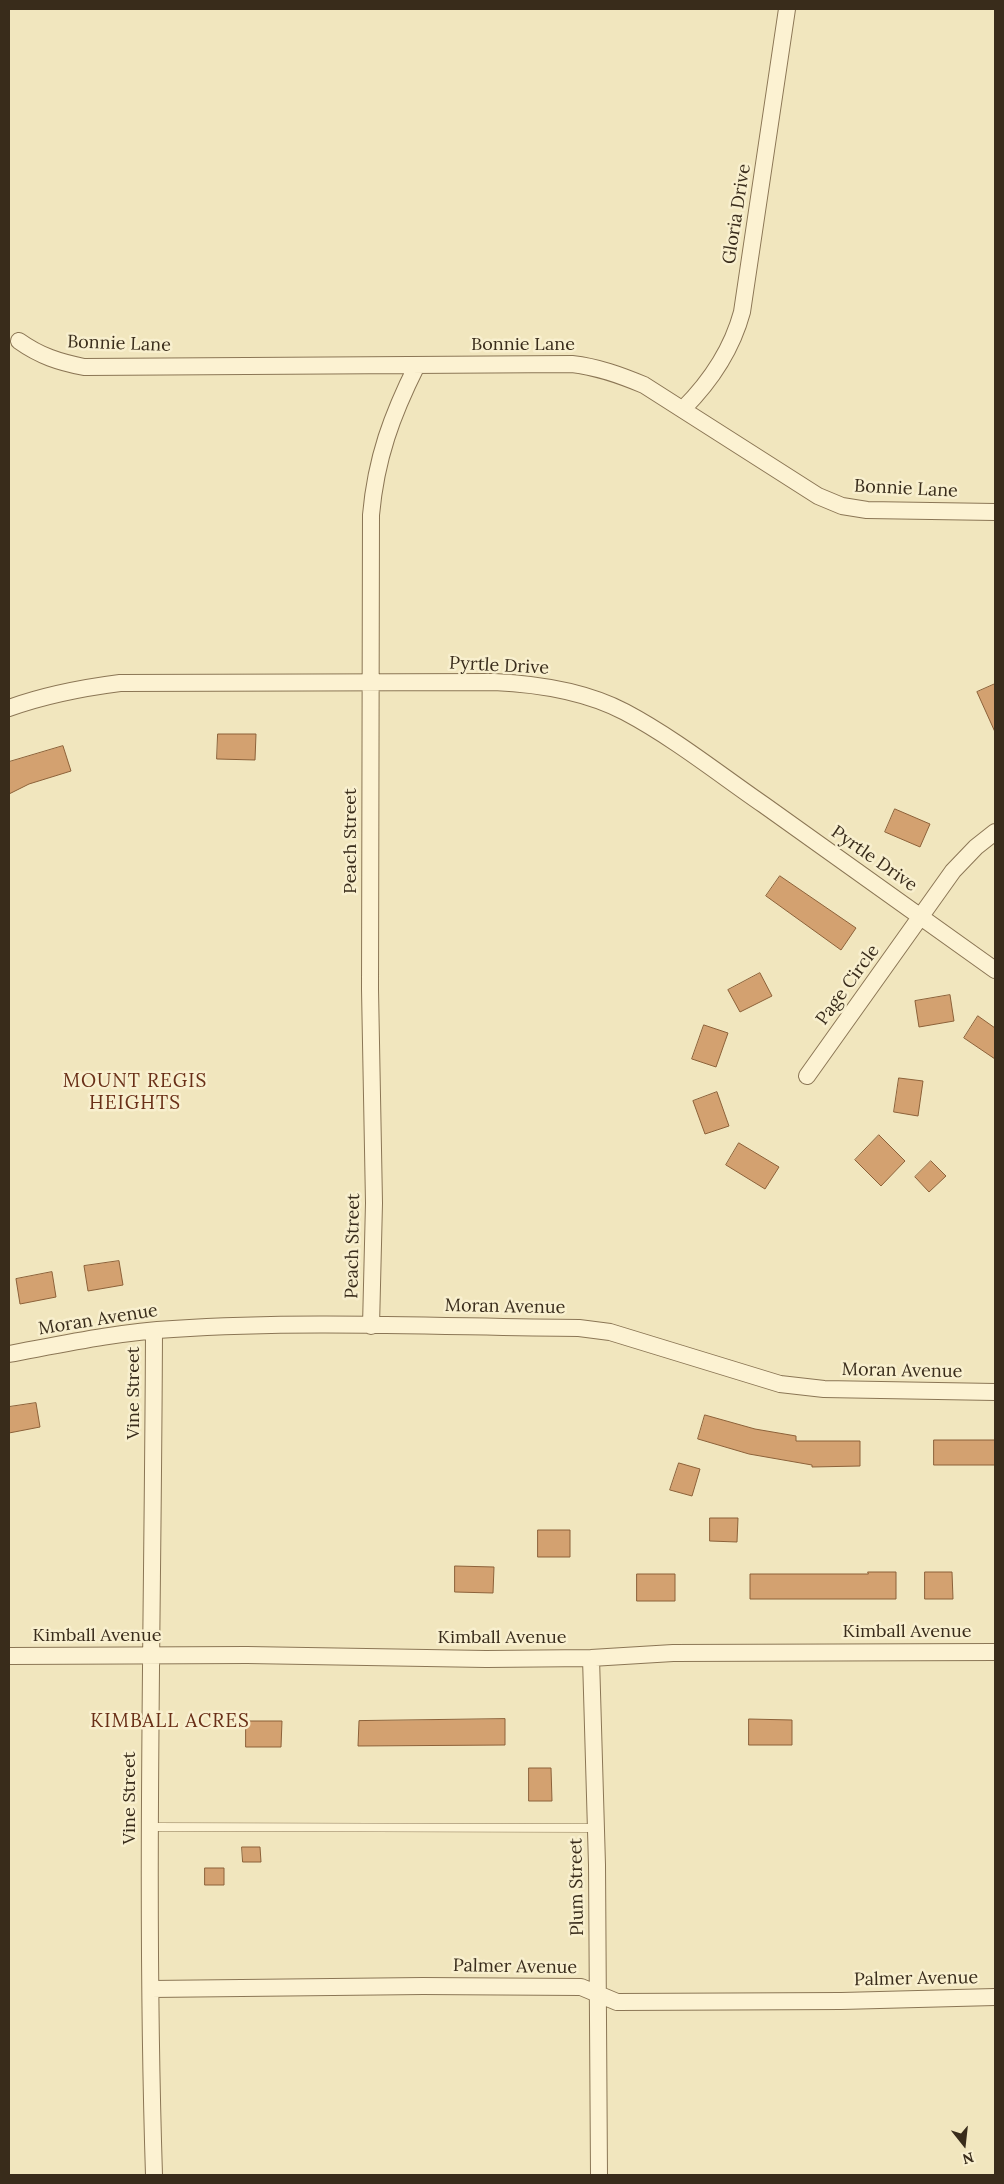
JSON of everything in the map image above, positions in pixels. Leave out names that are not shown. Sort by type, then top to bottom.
[{"type":"street","name":"Gloria Drive","points":[[683,409],[717,367],[739,323],[742,312],[787,9]]},
{"type":"street","name":"Bonnie Lane","points":[[18,341],[34,352],[58,362],[84,367],[572,364],[589,366],[618,374],[644,385],[818,496],[842,506],[867,510],[995,512]]},
{"type":"street","name":"Peach Street","points":[[371,1326],[374,1203],[370,989],[372,682],[370,575],[374,486],[382,451],[396,407],[417,365]]},
{"type":"street","name":"Pyrtle Drive","points":[[9,708],[38,698],[79,688],[120,683],[522,683],[558,689],[592,698],[626,712],[680,746],[995,970]]},
{"type":"street","name":"Page Circle","points":[[807,1076],[954,871],[976,847],[995,832]]},
{"type":"street","name":"Moran Avenue","points":[[9,1354],[95,1338],[154,1331],[298,1325],[579,1328],[610,1332],[780,1384],[824,1389],[995,1392]]},
{"type":"street","name":"Vine Street","points":[[154,1331],[150,1656],[151,1989],[154,2175]]},
{"type":"street","name":"Kimball Avenue","points":[[9,1656],[247,1655],[486,1659],[591,1658],[673,1653],[995,1652]]},
{"type":"street","name":"Plum Street","points":[[591,1658],[596,1828],[600,2175]]},
{"type":"street","name":"Palmer Avenue","points":[[151,1989],[581,1986],[617,2002],[995,1997]]},
{"type":"lane","points":[[150,1827],[596,1828]]},
{"type":"building","points":[[995,684],[995,732],[977,692]]},
{"type":"building","points":[[218,734],[256,734],[255,760],[217,759]]},
{"type":"building","points":[[63,746],[71,771],[29,784],[9,794],[9,762]]},
{"type":"building","points":[[895,809],[930,824],[920,847],[885,832]]},
{"type":"building","points":[[780,876],[856,928],[841,950],[766,896]]},
{"type":"building","points":[[760,973],[772,996],[740,1012],[728,990]]},
{"type":"building","points":[[950,995],[954,1021],[919,1027],[915,1001]]},
{"type":"building","points":[[978,1016],[995,1028],[995,1059],[964,1038]]},
{"type":"building","points":[[704,1025],[728,1033],[716,1067],[692,1059]]},
{"type":"building","points":[[899,1078],[923,1081],[918,1116],[894,1112]]},
{"type":"building","points":[[717,1092],[729,1126],[705,1134],[693,1101]]},
{"type":"building","points":[[879,1135],[905,1161],[881,1186],[855,1160]]},
{"type":"building","points":[[739,1143],[779,1167],[765,1189],[726,1165]]},
{"type":"building","points":[[931,1161],[946,1176],[929,1192],[915,1177]]},
{"type":"building","points":[[119,1261],[123,1285],[88,1291],[84,1266]]},
{"type":"building","points":[[52,1272],[56,1297],[20,1304],[16,1279]]},
{"type":"building","points":[[36,1403],[40,1427],[9,1433],[9,1407]]},
{"type":"building","points":[[705,1415],[755,1429],[796,1436],[796,1441],[860,1441],[860,1466],[812,1467],[812,1465],[749,1454],[698,1439]]},
{"type":"building","points":[[934,1440],[995,1440],[995,1465],[934,1465]]},
{"type":"building","points":[[679,1463],[700,1469],[692,1496],[670,1490]]},
{"type":"building","points":[[710,1518],[738,1518],[737,1542],[710,1541]]},
{"type":"building","points":[[538,1530],[570,1530],[570,1557],[538,1557]]},
{"type":"building","points":[[455,1566],[494,1567],[493,1593],[455,1592]]},
{"type":"building","points":[[868,1572],[896,1572],[896,1599],[750,1599],[750,1574],[868,1574]]},
{"type":"building","points":[[925,1572],[952,1572],[953,1599],[925,1599]]},
{"type":"building","points":[[637,1574],[675,1574],[675,1601],[637,1601]]},
{"type":"building","points":[[505,1719],[505,1745],[358,1746],[359,1721]]},
{"type":"building","points":[[749,1719],[792,1720],[792,1745],[749,1745]]},
{"type":"building","points":[[246,1721],[282,1721],[281,1747],[246,1747]]},
{"type":"building","points":[[529,1768],[551,1768],[552,1801],[529,1801]]},
{"type":"building","points":[[242,1847],[260,1847],[261,1862],[243,1862]]},
{"type":"building","points":[[205,1868],[224,1868],[224,1885],[205,1885]]},
{"type":"district","name":"MOUNT REGIS HEIGHTS","points":[[135,1093]]},
{"type":"district","name":"KIMBALL ACRES","points":[[170,1722]]}]
